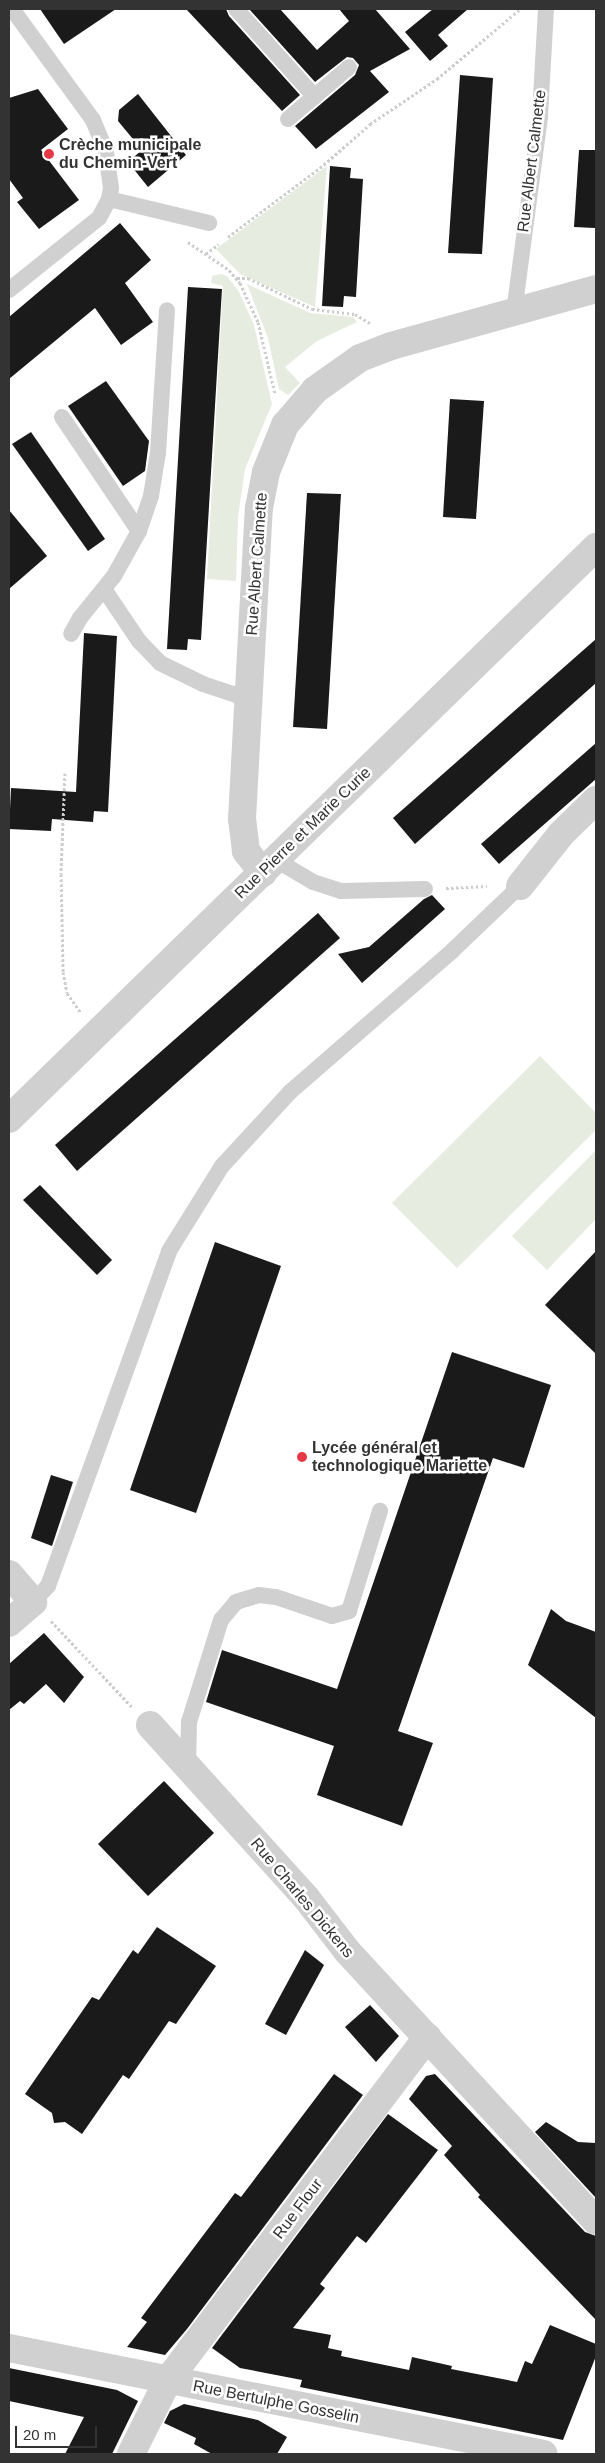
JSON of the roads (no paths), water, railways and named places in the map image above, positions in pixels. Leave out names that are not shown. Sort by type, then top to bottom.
[{"type":"street","name":"Rue Albert Calmette","points":[[269,866],[246,851],[242,833],[259,508],[266,472],[285,425],[304,400],[328,379],[360,358],[387,347],[596,289]]},
{"type":"street","name":"Rue Pierre et Marie Curie","points":[[9,1119],[596,547]]},
{"type":"street","points":[[520,886],[566,828],[596,800]]},
{"type":"street","points":[[9,1574],[33,1602],[9,1623]]},
{"type":"street","name":"Rue Charles Dickens","points":[[150,1725],[307,1899],[347,1951],[596,2221]]},
{"type":"street","name":"Rue Flour","points":[[131,2454],[168,2380],[427,2037]]},
{"type":"street","name":"Rue Bertulphe Gosselin","points":[[9,2348],[544,2454]]},
{"type":"lane","points":[[9,290],[99,218],[109,199],[109,164],[101,134],[12,9]]},
{"type":"lane","points":[[236,9],[315,97]]},
{"type":"lane","name":"Rue Albert Calmette","points":[[514,312],[540,116],[546,9]]},
{"type":"lane","points":[[288,119],[349,67]]},
{"type":"lane","points":[[109,199],[209,223]]},
{"type":"lane","points":[[71,634],[80,618],[104,590],[139,531],[151,496],[158,460],[167,310]]},
{"type":"lane","points":[[62,416],[139,531]]},
{"type":"lane","points":[[104,590],[139,641],[160,662],[203,684],[248,700]]},
{"type":"lane","points":[[269,866],[341,892],[425,888]]},
{"type":"lane","points":[[33,1602],[48,1586],[169,1251],[222,1166],[290,1092],[452,951],[520,886]]},
{"type":"lane","points":[[188,1768],[189,1722],[222,1620],[236,1602],[259,1595],[276,1597],[332,1616],[349,1611],[380,1511]]},
{"type":"place","name":"Crèche municipale du Chemin-Vert","points":[[49,154]]},
{"type":"place","name":"Lycée général et technologique Mariette","points":[[302,1457]]}]
